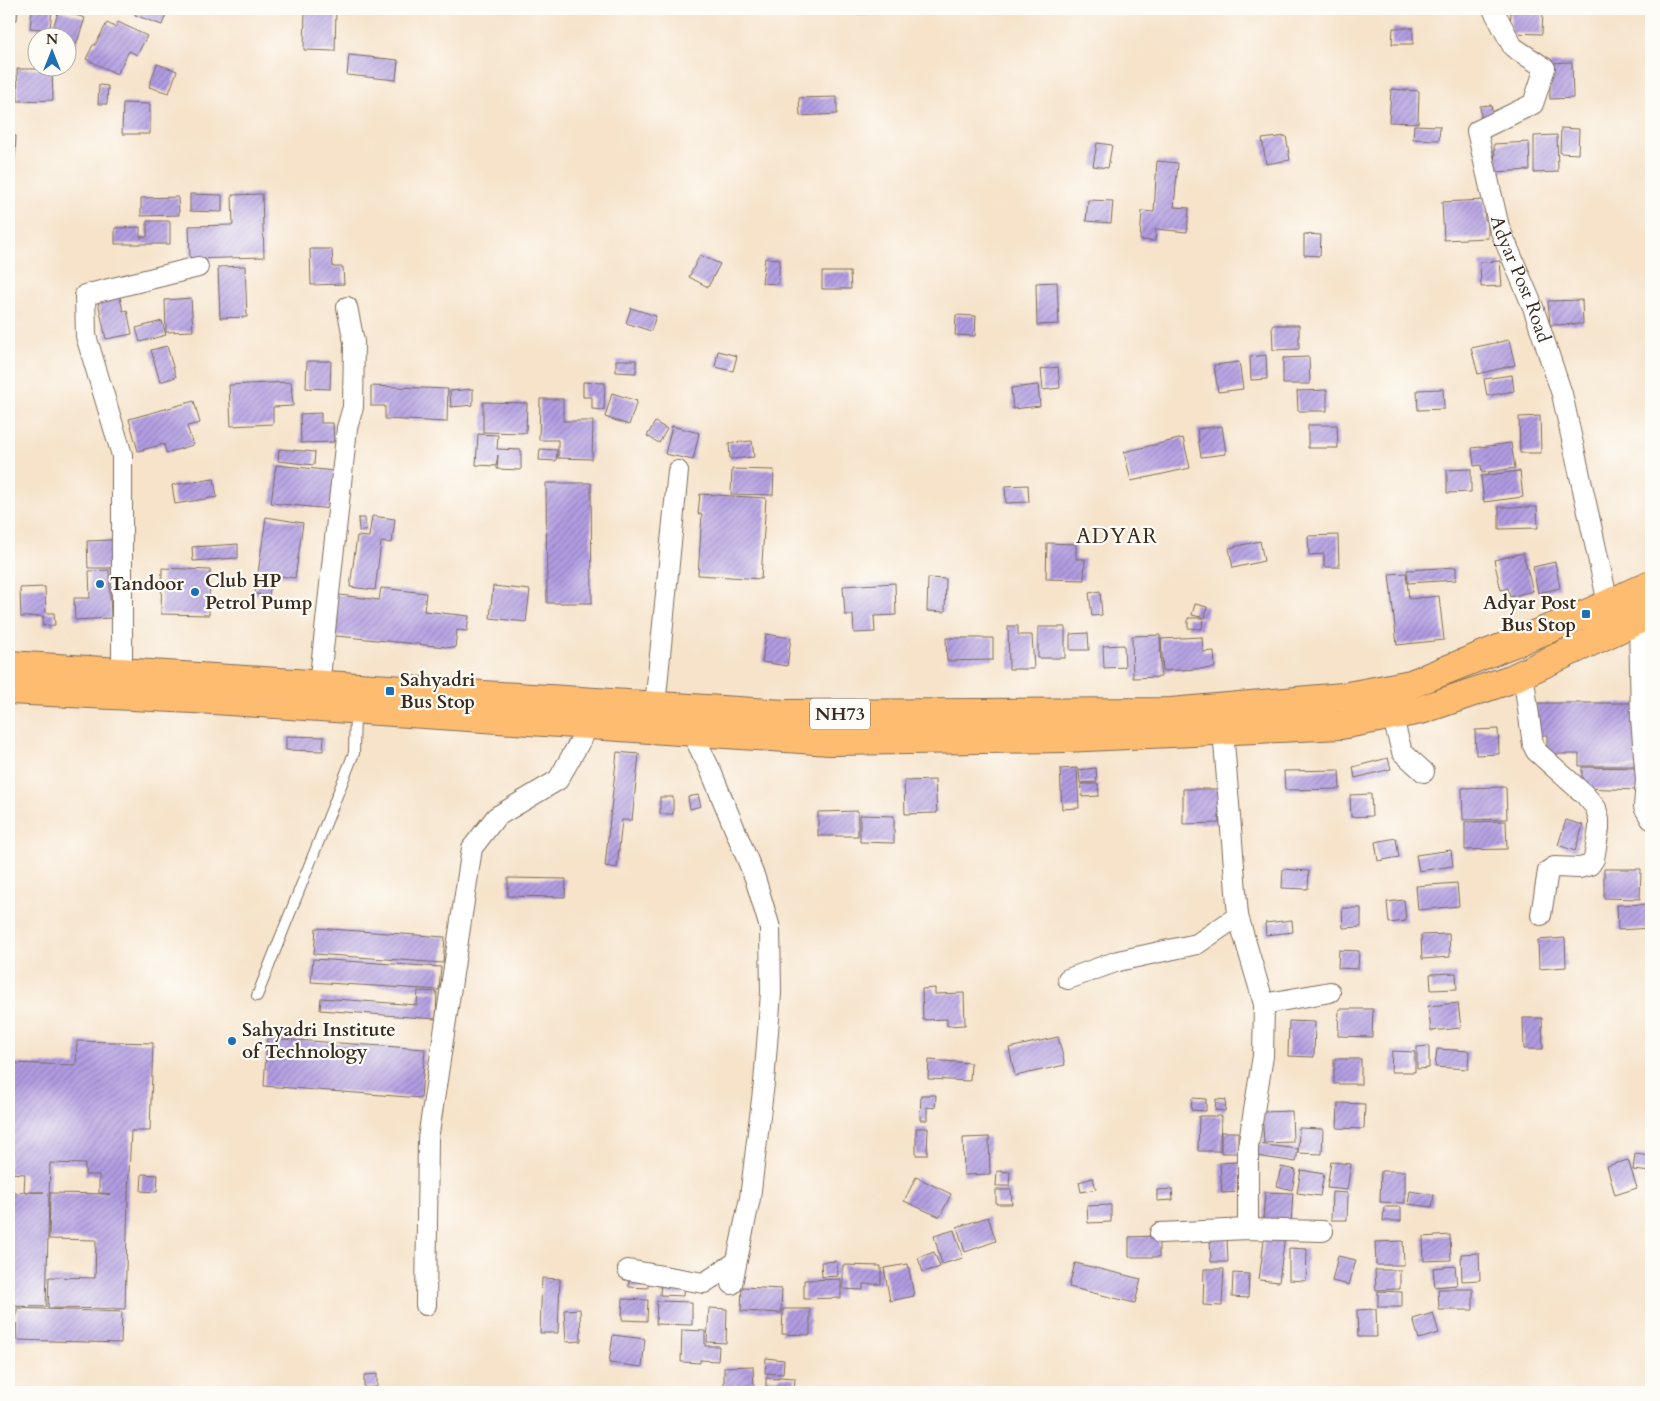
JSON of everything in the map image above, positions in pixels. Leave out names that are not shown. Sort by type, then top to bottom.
[{"type":"highway","name":"NH73","points":[[9,690],[654,706],[785,714],[1171,712],[1343,698],[1411,684],[1586,614],[1651,584]]},
{"type":"highway","name":"NH73","points":[[9,665],[319,686],[354,699],[590,724],[830,741],[1065,738],[1341,725],[1421,710],[1523,673],[1645,617]]},
{"type":"street","name":"Adyar Post Road","points":[[1493,9],[1513,47],[1545,68],[1534,104],[1478,131],[1499,227],[1534,307],[1562,394],[1608,603]]},
{"type":"street","points":[[122,673],[122,455],[86,336],[85,295],[198,267]]},
{"type":"street","points":[[319,686],[347,428],[353,407],[354,342],[347,307]]},
{"type":"street","points":[[654,706],[678,471]]},
{"type":"street","points":[[1645,617],[1641,718],[1646,780],[1644,807],[1651,819]]},
{"type":"street","points":[[1523,673],[1533,745],[1536,752],[1585,795],[1596,808],[1599,820],[1594,859],[1590,865],[1580,868],[1554,867],[1548,871],[1541,915]]},
{"type":"street","points":[[1392,715],[1402,752],[1424,772]]},
{"type":"street","points":[[426,1305],[428,1139],[472,848],[496,817],[558,780],[590,724]]},
{"type":"street","points":[[1223,730],[1238,916],[1264,1004],[1263,1056],[1248,1148],[1248,1229]]},
{"type":"street","points":[[691,731],[710,769],[755,878],[770,928],[771,993],[764,1083],[750,1198],[732,1284]]},
{"type":"street","points":[[1068,979],[1118,961],[1197,944],[1238,916]]},
{"type":"street","points":[[1264,1004],[1330,992]]},
{"type":"street","points":[[1160,1234],[1248,1229],[1323,1231]]},
{"type":"street","points":[[628,1270],[704,1283],[736,1262]]},
{"type":"lane","points":[[257,996],[354,753],[354,699]]},
{"type":"building","points":[[9,9],[18,9],[17,20],[9,20]]},
{"type":"building","points":[[32,9],[52,9],[50,28],[30,28]]},
{"type":"building","points":[[137,9],[168,9],[162,25],[135,15]]},
{"type":"building","points":[[305,9],[336,9],[335,51],[304,50]]},
{"type":"building","points":[[1511,9],[1543,9],[1542,34],[1510,33]]},
{"type":"building","points":[[59,10],[85,18],[78,39],[78,28],[53,28]]},
{"type":"building","points":[[118,22],[147,36],[137,55],[129,51],[117,74],[86,59],[107,23],[115,27]]},
{"type":"building","points":[[1393,28],[1413,28],[1413,44],[1392,44]]},
{"type":"building","points":[[349,55],[398,60],[396,80],[347,75]]},
{"type":"building","points":[[1572,62],[1573,98],[1550,99],[1550,63]]},
{"type":"building","points":[[157,64],[177,71],[169,93],[149,87]]},
{"type":"building","points":[[17,69],[28,69],[28,78],[52,78],[53,100],[18,101]]},
{"type":"building","points":[[99,85],[108,86],[107,104],[98,104]]},
{"type":"building","points":[[1391,89],[1419,91],[1418,123],[1389,122]]},
{"type":"building","points":[[837,97],[837,114],[800,116],[799,98]]},
{"type":"building","points":[[123,103],[150,104],[150,134],[122,134]]},
{"type":"building","points":[[1491,105],[1494,123],[1482,124],[1480,106]]},
{"type":"building","points":[[1414,125],[1440,126],[1439,140],[1413,139]]},
{"type":"building","points":[[1561,128],[1579,129],[1578,154],[1560,153]]},
{"type":"building","points":[[1557,135],[1558,172],[1534,173],[1534,136]]},
{"type":"building","points":[[9,136],[16,136],[14,170],[9,170]]},
{"type":"building","points":[[1286,136],[1290,160],[1266,164],[1262,139]]},
{"type":"building","points":[[1529,142],[1530,170],[1495,172],[1494,144]]},
{"type":"building","points":[[1097,143],[1112,145],[1108,168],[1093,166]]},
{"type":"building","points":[[1157,161],[1178,163],[1174,207],[1189,208],[1187,232],[1156,229],[1155,241],[1140,240],[1142,211],[1154,212]]},
{"type":"building","points":[[190,194],[222,195],[222,212],[190,211]]},
{"type":"building","points":[[262,194],[264,257],[190,259],[189,226],[233,225],[232,195]]},
{"type":"building","points":[[178,197],[179,215],[141,216],[141,198]]},
{"type":"building","points":[[1088,200],[1113,201],[1111,223],[1086,221]]},
{"type":"building","points":[[1484,200],[1485,220],[1488,220],[1488,238],[1444,240],[1442,202]]},
{"type":"building","points":[[147,221],[170,221],[170,244],[115,244],[115,228],[140,227],[140,237],[147,237]]},
{"type":"building","points":[[1304,234],[1321,235],[1320,256],[1304,255]]},
{"type":"building","points":[[310,249],[332,249],[333,267],[343,267],[344,284],[311,285]]},
{"type":"building","points":[[700,255],[720,264],[708,287],[689,277]]},
{"type":"building","points":[[765,258],[780,259],[778,284],[762,283]]},
{"type":"building","points":[[1500,261],[1502,286],[1481,287],[1480,262]]},
{"type":"building","points":[[245,266],[247,317],[220,318],[218,267]]},
{"type":"building","points":[[822,272],[850,272],[851,289],[822,289]]},
{"type":"building","points":[[1057,282],[1059,324],[1037,325],[1036,283]]},
{"type":"building","points":[[119,293],[123,311],[127,310],[132,334],[106,339],[97,297]]},
{"type":"building","points":[[191,298],[193,331],[166,332],[165,300]]},
{"type":"building","points":[[1582,300],[1583,324],[1550,325],[1548,301]]},
{"type":"building","points":[[631,308],[656,316],[651,331],[626,323]]},
{"type":"building","points":[[956,315],[976,316],[975,336],[955,335]]},
{"type":"building","points":[[162,321],[166,335],[140,342],[136,328]]},
{"type":"building","points":[[1272,325],[1299,325],[1299,349],[1273,350]]},
{"type":"building","points":[[1509,340],[1515,365],[1478,374],[1471,348]]},
{"type":"building","points":[[167,346],[176,377],[160,382],[151,350]]},
{"type":"building","points":[[718,351],[737,356],[733,371],[715,367]]},
{"type":"building","points":[[1266,355],[1267,379],[1251,380],[1250,357]]},
{"type":"building","points":[[1309,357],[1310,384],[1283,384],[1283,358]]},
{"type":"building","points":[[616,360],[636,360],[636,373],[616,372]]},
{"type":"building","points":[[307,361],[331,361],[330,389],[306,388]]},
{"type":"building","points":[[1239,362],[1243,389],[1218,392],[1214,365]]},
{"type":"building","points":[[1058,367],[1060,388],[1043,390],[1041,369]]},
{"type":"building","points":[[1512,375],[1514,391],[1487,396],[1484,379]]},
{"type":"building","points":[[291,382],[293,406],[273,407],[273,424],[231,426],[229,385]]},
{"type":"building","points":[[583,382],[605,383],[604,410],[592,409],[592,397],[583,397]]},
{"type":"building","points":[[1038,385],[1040,406],[1013,409],[1011,388]]},
{"type":"building","points":[[371,386],[448,389],[447,422],[385,419],[385,406],[371,406]]},
{"type":"building","points":[[473,389],[473,405],[451,407],[450,391]]},
{"type":"building","points":[[1443,389],[1444,409],[1418,410],[1417,390]]},
{"type":"building","points":[[1327,390],[1327,411],[1298,411],[1297,391]]},
{"type":"building","points":[[612,393],[637,401],[629,425],[605,417]]},
{"type":"building","points":[[540,399],[563,399],[563,421],[593,421],[592,459],[558,458],[558,440],[539,440]]},
{"type":"building","points":[[194,401],[200,423],[187,426],[193,445],[166,453],[164,444],[138,451],[129,419]]},
{"type":"building","points":[[483,402],[527,403],[526,433],[483,432]]},
{"type":"building","points":[[321,413],[321,423],[333,423],[334,442],[301,443],[300,414]]},
{"type":"building","points":[[1540,416],[1541,453],[1520,453],[1519,417]]},
{"type":"building","points":[[655,422],[667,429],[659,443],[647,436]]},
{"type":"building","points":[[1308,425],[1337,425],[1338,448],[1308,448]]},
{"type":"building","points":[[672,426],[699,433],[693,460],[665,454]]},
{"type":"building","points":[[1222,426],[1226,454],[1201,457],[1197,429]]},
{"type":"building","points":[[478,434],[498,435],[497,449],[521,450],[521,470],[497,469],[498,455],[496,466],[476,465]]},
{"type":"building","points":[[1183,438],[1190,468],[1131,481],[1124,452]]},
{"type":"building","points":[[752,441],[754,457],[730,459],[729,443]]},
{"type":"building","points":[[1511,443],[1515,468],[1482,473],[1481,465],[1474,466],[1472,448]]},
{"type":"building","points":[[279,449],[315,452],[314,465],[278,461]]},
{"type":"building","points":[[540,449],[557,450],[556,461],[539,460]]},
{"type":"building","points":[[276,465],[335,471],[331,509],[271,503]]},
{"type":"building","points":[[732,469],[774,470],[773,495],[731,494]]},
{"type":"building","points":[[1471,469],[1471,492],[1447,493],[1447,470]]},
{"type":"building","points":[[1520,471],[1523,497],[1484,502],[1481,476]]},
{"type":"building","points":[[214,479],[217,497],[175,504],[172,485]]},
{"type":"building","points":[[546,483],[591,483],[592,603],[547,603]]},
{"type":"building","points":[[1028,485],[1029,502],[1006,503],[1005,486]]},
{"type":"building","points":[[700,494],[766,498],[761,579],[698,575],[702,514],[698,514]]},
{"type":"building","points":[[1499,507],[1537,507],[1538,528],[1499,529]]},
{"type":"building","points":[[372,516],[395,519],[392,543],[381,542],[375,590],[350,587],[357,536],[369,537]]},
{"type":"building","points":[[266,517],[303,523],[295,578],[272,575],[269,596],[255,594]]},
{"type":"building","points":[[358,518],[365,518],[366,531],[359,531]]},
{"type":"building","points":[[1338,535],[1339,567],[1324,567],[1324,554],[1309,555],[1308,536]]},
{"type":"building","points":[[112,540],[113,568],[88,568],[87,541]]},
{"type":"building","points":[[1260,541],[1264,561],[1233,568],[1229,548]]},
{"type":"building","points":[[1047,543],[1076,544],[1076,559],[1085,559],[1084,580],[1046,579]]},
{"type":"building","points":[[238,544],[238,558],[193,561],[192,547]]},
{"type":"building","points":[[1523,553],[1533,591],[1510,597],[1508,588],[1501,590],[1494,560]]},
{"type":"building","points":[[1555,562],[1560,588],[1538,593],[1533,567]]},
{"type":"building","points":[[1456,567],[1456,580],[1408,583],[1407,570]]},
{"type":"building","points":[[162,568],[210,570],[209,615],[161,614]]},
{"type":"building","name":"Tandoor","points":[[109,570],[111,618],[75,620],[74,598],[90,598],[89,571]]},
{"type":"building","points":[[1406,573],[1409,599],[1439,596],[1444,640],[1397,645],[1389,574]]},
{"type":"building","points":[[928,578],[946,579],[945,612],[927,611]]},
{"type":"building","points":[[895,583],[896,615],[874,616],[875,632],[854,633],[853,615],[845,615],[843,586]]},
{"type":"building","points":[[493,586],[530,590],[526,622],[490,618]]},
{"type":"building","points":[[45,587],[46,613],[54,613],[55,625],[43,626],[43,616],[21,617],[20,588]]},
{"type":"building","points":[[381,588],[426,593],[424,611],[469,616],[467,631],[457,630],[455,648],[327,635],[332,594],[379,600]]},
{"type":"building","points":[[1100,591],[1102,615],[1092,616],[1089,593]]},
{"type":"building","points":[[1195,604],[1207,607],[1205,618],[1192,615]]},
{"type":"building","points":[[1188,618],[1203,618],[1202,629],[1188,628]]},
{"type":"building","points":[[1008,626],[1018,626],[1018,635],[1032,635],[1034,669],[1009,669]]},
{"type":"building","points":[[1038,627],[1065,627],[1065,658],[1038,658]]},
{"type":"building","points":[[1088,633],[1089,650],[1070,650],[1070,634]]},
{"type":"building","points":[[766,634],[791,638],[787,666],[762,662]]},
{"type":"building","points":[[1160,635],[1161,677],[1133,678],[1132,636]]},
{"type":"building","points":[[1202,637],[1203,652],[1214,651],[1215,668],[1163,671],[1161,639]]},
{"type":"building","points":[[946,638],[993,638],[993,660],[947,661]]},
{"type":"building","points":[[1124,645],[1125,667],[1104,668],[1103,646]]},
{"type":"building","points":[[1536,703],[1639,703],[1639,766],[1579,766],[1579,754],[1547,754],[1547,735],[1536,735]]},
{"type":"building","points":[[1498,729],[1499,754],[1476,755],[1475,730]]},
{"type":"building","points":[[286,736],[324,737],[323,751],[286,750]]},
{"type":"building","points":[[617,752],[639,754],[632,820],[622,820],[617,868],[605,866]]},
{"type":"building","points":[[1388,758],[1391,769],[1355,778],[1353,767]]},
{"type":"building","points":[[1582,767],[1639,768],[1638,790],[1582,788]]},
{"type":"building","points":[[1077,768],[1079,808],[1062,809],[1060,769]]},
{"type":"building","points":[[1096,768],[1097,782],[1080,783],[1079,770]]},
{"type":"building","points":[[1339,770],[1340,789],[1285,790],[1284,771]]},
{"type":"building","points":[[935,780],[937,813],[905,814],[904,781]]},
{"type":"building","points":[[1081,784],[1098,784],[1099,796],[1082,797]]},
{"type":"building","points":[[1506,787],[1507,819],[1463,820],[1462,788]]},
{"type":"building","points":[[1183,789],[1219,789],[1219,823],[1183,824]]},
{"type":"building","points":[[1371,794],[1372,816],[1351,817],[1350,795]]},
{"type":"building","points":[[698,795],[701,806],[690,809],[688,797]]},
{"type":"building","points":[[660,797],[673,797],[673,814],[660,814]]},
{"type":"building","points":[[858,811],[858,836],[818,836],[818,812]]},
{"type":"building","points":[[860,815],[894,816],[894,843],[860,842]]},
{"type":"building","points":[[1566,820],[1583,825],[1575,851],[1558,845]]},
{"type":"building","points":[[1506,821],[1507,849],[1465,850],[1465,822]]},
{"type":"building","points":[[1396,838],[1399,857],[1378,861],[1375,842]]},
{"type":"building","points":[[1451,850],[1453,866],[1419,871],[1416,855]]},
{"type":"building","points":[[1283,869],[1309,871],[1308,889],[1282,888]]},
{"type":"building","points":[[1604,869],[1641,869],[1640,899],[1604,898]]},
{"type":"building","points":[[508,878],[566,879],[565,897],[508,896]]},
{"type":"building","points":[[1457,883],[1459,906],[1418,910],[1416,886]]},
{"type":"building","points":[[1404,900],[1406,921],[1389,923],[1387,902]]},
{"type":"building","points":[[1651,904],[1651,928],[1618,930],[1617,905]]},
{"type":"building","points":[[1342,908],[1361,908],[1361,927],[1343,928]]},
{"type":"building","points":[[1292,920],[1293,932],[1266,935],[1265,923]]},
{"type":"building","points":[[316,928],[445,937],[443,963],[314,954]]},
{"type":"building","points":[[1449,934],[1450,957],[1422,959],[1421,935]]},
{"type":"building","points":[[1565,938],[1566,967],[1539,969],[1538,940]]},
{"type":"building","points":[[1339,950],[1359,951],[1358,969],[1338,968]]},
{"type":"building","points":[[313,959],[441,967],[439,990],[311,982]]},
{"type":"building","points":[[1456,973],[1457,989],[1431,990],[1430,974]]},
{"type":"building","points":[[935,988],[935,994],[964,993],[965,1025],[947,1026],[947,1019],[923,1020],[922,989]]},
{"type":"building","points":[[418,991],[437,992],[436,1019],[320,1010],[321,998],[417,1005]]},
{"type":"building","points":[[1458,1003],[1461,1028],[1431,1031],[1428,1006]]},
{"type":"building","points":[[1339,1009],[1373,1009],[1372,1037],[1338,1036]]},
{"type":"building","points":[[1523,1018],[1542,1018],[1543,1049],[1524,1049]]},
{"type":"building","points":[[1289,1021],[1315,1022],[1314,1057],[1288,1056]]},
{"type":"building","points":[[1058,1037],[1065,1065],[1015,1076],[1009,1048]]},
{"type":"building","points":[[267,1038],[425,1049],[421,1098],[264,1086]]},
{"type":"building","points":[[77,1041],[153,1043],[150,1131],[131,1131],[125,1309],[48,1308],[49,1277],[95,1278],[96,1240],[49,1239],[50,1193],[110,1194],[99,1193],[99,1175],[85,1175],[85,1164],[50,1163],[46,1307],[9,1306],[9,1193],[44,1192],[24,1192],[25,1174],[9,1173],[9,1063],[76,1065]]},
{"type":"building","points":[[1429,1046],[1429,1068],[1417,1069],[1417,1047]]},
{"type":"building","points":[[1437,1049],[1469,1051],[1468,1069],[1435,1067]]},
{"type":"building","points":[[1392,1051],[1415,1052],[1415,1072],[1391,1072]]},
{"type":"building","points":[[1334,1059],[1361,1059],[1361,1084],[1334,1084]]},
{"type":"building","points":[[929,1060],[971,1063],[970,1081],[928,1079]]},
{"type":"building","points":[[921,1095],[936,1095],[935,1108],[927,1107],[927,1120],[920,1120]]},
{"type":"building","points":[[1192,1098],[1206,1099],[1206,1111],[1191,1110]]},
{"type":"building","points":[[1216,1099],[1226,1100],[1225,1111],[1215,1110]]},
{"type":"building","points":[[1338,1103],[1365,1104],[1364,1129],[1337,1128]]},
{"type":"building","points":[[1292,1111],[1293,1142],[1264,1143],[1262,1112]]},
{"type":"building","points":[[1199,1116],[1221,1116],[1220,1151],[1198,1151]]},
{"type":"building","points":[[916,1128],[928,1128],[927,1155],[916,1155]]},
{"type":"building","points":[[1299,1128],[1323,1129],[1322,1154],[1298,1153]]},
{"type":"building","points":[[1221,1132],[1238,1132],[1238,1153],[1221,1153]]},
{"type":"building","points":[[989,1137],[990,1174],[964,1175],[963,1138]]},
{"type":"building","points":[[1258,1144],[1298,1149],[1296,1162],[1256,1156]]},
{"type":"building","points":[[1635,1154],[1651,1156],[1651,1172],[1633,1170]]},
{"type":"building","points":[[1628,1160],[1637,1188],[1615,1195],[1607,1166]]},
{"type":"building","points":[[1239,1162],[1241,1192],[1222,1193],[1220,1163]]},
{"type":"building","points":[[1331,1162],[1351,1164],[1347,1190],[1327,1188]]},
{"type":"building","points":[[1281,1167],[1296,1170],[1292,1190],[1277,1186]]},
{"type":"building","points":[[1301,1170],[1324,1174],[1320,1196],[1297,1193]]},
{"type":"building","points":[[997,1171],[1010,1172],[1009,1186],[996,1186]]},
{"type":"building","points":[[1381,1171],[1405,1171],[1405,1203],[1380,1202]]},
{"type":"building","points":[[142,1174],[158,1175],[157,1192],[141,1191]]},
{"type":"building","points":[[916,1177],[951,1194],[940,1217],[904,1201]]},
{"type":"building","points":[[1093,1178],[1096,1189],[1081,1192],[1079,1182]]},
{"type":"building","points":[[1172,1189],[1173,1200],[1157,1201],[1157,1190]]},
{"type":"building","points":[[996,1190],[1011,1190],[1012,1204],[996,1204]]},
{"type":"building","points":[[1410,1191],[1434,1195],[1432,1207],[1408,1204]]},
{"type":"building","points":[[1265,1192],[1293,1193],[1291,1222],[1263,1220]]},
{"type":"building","points":[[1332,1192],[1348,1193],[1347,1220],[1331,1220]]},
{"type":"building","points":[[1111,1205],[1111,1222],[1088,1223],[1087,1206]]},
{"type":"building","points":[[1384,1207],[1401,1207],[1401,1221],[1383,1221]]},
{"type":"building","points":[[988,1217],[996,1241],[965,1252],[957,1227]]},
{"type":"building","points":[[954,1230],[963,1258],[942,1264],[934,1236]]},
{"type":"building","points":[[1265,1232],[1285,1235],[1279,1282],[1259,1280]]},
{"type":"building","points":[[1450,1235],[1451,1260],[1424,1261],[1423,1237]]},
{"type":"building","points":[[1159,1236],[1159,1257],[1129,1257],[1129,1237]]},
{"type":"building","points":[[1210,1238],[1227,1238],[1228,1262],[1211,1262]]},
{"type":"building","points":[[1403,1241],[1404,1265],[1376,1265],[1375,1242]]},
{"type":"building","points":[[1289,1248],[1307,1249],[1306,1281],[1289,1280]]},
{"type":"building","points":[[934,1252],[940,1267],[923,1272],[918,1258]]},
{"type":"building","points":[[1479,1253],[1480,1280],[1462,1281],[1461,1254]]},
{"type":"building","points":[[1338,1256],[1356,1260],[1349,1285],[1332,1281]]},
{"type":"building","points":[[837,1261],[838,1276],[822,1277],[821,1262]]},
{"type":"building","points":[[1075,1263],[1141,1279],[1135,1303],[1069,1287]]},
{"type":"building","points":[[908,1264],[914,1296],[890,1301],[884,1268]]},
{"type":"building","points":[[843,1265],[881,1266],[881,1284],[863,1284],[863,1290],[843,1289]]},
{"type":"building","points":[[1455,1266],[1457,1285],[1435,1287],[1433,1268]]},
{"type":"building","points":[[1204,1269],[1224,1269],[1222,1306],[1203,1305]]},
{"type":"building","points":[[1375,1270],[1400,1270],[1400,1289],[1376,1290]]},
{"type":"building","points":[[1233,1273],[1249,1274],[1248,1298],[1232,1297]]},
{"type":"building","points":[[629,1277],[648,1278],[648,1288],[629,1287]]},
{"type":"building","points":[[542,1278],[560,1279],[558,1333],[540,1333]]},
{"type":"building","points":[[841,1279],[841,1298],[804,1299],[804,1280]]},
{"type":"building","points":[[661,1282],[684,1284],[683,1296],[660,1295]]},
{"type":"building","points":[[742,1287],[782,1289],[781,1313],[741,1311]]},
{"type":"building","points":[[1438,1289],[1473,1289],[1473,1310],[1439,1310]]},
{"type":"building","points":[[1378,1291],[1402,1292],[1402,1307],[1378,1307]]},
{"type":"building","points":[[623,1299],[648,1300],[647,1321],[622,1320]]},
{"type":"building","points":[[657,1301],[692,1302],[692,1325],[656,1324]]},
{"type":"building","points":[[17,1308],[122,1312],[121,1343],[16,1340]]},
{"type":"building","points":[[709,1308],[727,1309],[726,1343],[707,1342]]},
{"type":"building","points":[[580,1309],[581,1341],[566,1342],[564,1310]]},
{"type":"building","points":[[783,1309],[810,1309],[810,1335],[782,1334]]},
{"type":"building","points":[[1376,1309],[1377,1337],[1358,1337],[1357,1310]]},
{"type":"building","points":[[1433,1313],[1439,1333],[1419,1339],[1413,1319]]},
{"type":"building","points":[[682,1330],[705,1331],[705,1346],[719,1346],[718,1361],[700,1360],[700,1363],[681,1362]]},
{"type":"building","points":[[613,1335],[645,1339],[642,1367],[609,1363]]},
{"type":"building","points":[[766,1358],[784,1360],[783,1374],[765,1373]]},
{"type":"building","points":[[753,1366],[754,1390],[724,1391],[724,1367]]},
{"type":"building","points":[[377,1374],[377,1387],[364,1388],[364,1375]]},
{"type":"building","points":[[779,1377],[795,1378],[794,1391],[766,1390],[766,1378],[779,1379]]},
{"type":"building","points":[[655,1388],[668,1392],[653,1392]]},
{"type":"railway","points":[[795,9],[837,13],[962,9]]},
{"type":"place","name":"Tandoor","points":[[100,584]]},
{"type":"place","name":"Club HP Petrol Pump","points":[[195,592]]},
{"type":"place","name":"Adyar Post Bus Stop","points":[[1586,614]]},
{"type":"place","name":"Sahyadri Bus Stop","points":[[390,691]]},
{"type":"place","name":"Sahyadri Institute of Technology","points":[[232,1041]]},
{"type":"district","name":"ADYAR","points":[[1117,536]]}]
